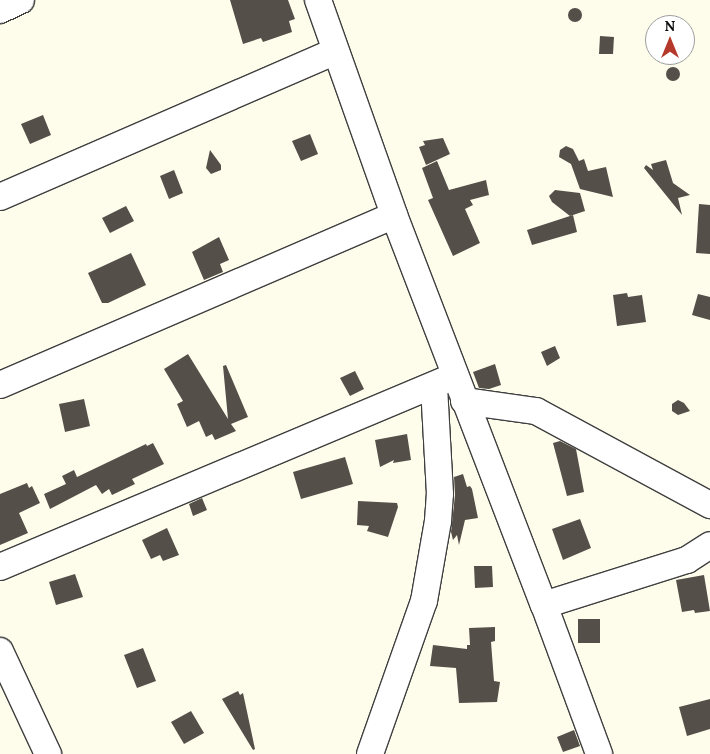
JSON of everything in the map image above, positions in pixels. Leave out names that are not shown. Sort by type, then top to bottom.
[{"type":"street","points":[[0,10],[21,0]]},
{"type":"street","points":[[318,0],[394,215],[444,380],[440,494],[424,601],[370,754]]},
{"type":"street","points":[[0,197],[335,51]]},
{"type":"street","points":[[0,385],[394,215]]},
{"type":"street","points":[[444,380],[464,401],[544,605],[599,754]]},
{"type":"street","points":[[0,567],[444,380]]},
{"type":"street","points":[[464,401],[536,411],[710,505]]},
{"type":"street","points":[[544,605],[687,560],[710,545]]},
{"type":"street","points":[[0,651],[48,754]]},
{"type":"building","points":[[230,0],[288,0],[295,19],[289,21],[292,32],[263,42],[261,38],[243,44]]},
{"type":"building","points":[[572,8],[578,8],[582,15],[578,22],[572,22],[568,18],[568,12]]},
{"type":"building","points":[[600,36],[614,37],[613,54],[599,54]]},
{"type":"building","points":[[670,67],[676,67],[680,74],[676,81],[670,81],[666,77],[666,71]]},
{"type":"building","points":[[43,115],[51,135],[30,144],[21,124]]},
{"type":"building","points":[[310,134],[318,154],[301,161],[292,141]]},
{"type":"building","points":[[443,138],[450,154],[426,165],[419,147],[425,145],[423,141]]},
{"type":"building","points":[[566,146],[573,149],[579,161],[584,159],[588,171],[606,167],[613,197],[580,189],[571,164],[559,157],[560,150]]},
{"type":"building","points":[[210,150],[221,165],[221,170],[211,174],[206,168]]},
{"type":"building","points":[[666,160],[673,183],[690,195],[678,198],[682,215],[644,168],[646,165],[653,170],[651,164]]},
{"type":"building","points":[[437,161],[449,190],[486,180],[489,195],[470,200],[473,205],[465,209],[480,243],[453,256],[428,200],[433,198],[422,168]]},
{"type":"building","points":[[174,170],[183,193],[169,199],[160,176]]},
{"type":"building","points":[[555,190],[580,193],[585,211],[570,216],[552,202],[549,196]]},
{"type":"building","points":[[699,204],[710,205],[710,254],[696,253]]},
{"type":"building","points":[[126,206],[134,221],[110,233],[102,218]]},
{"type":"building","points":[[573,215],[577,232],[532,245],[527,230]]},
{"type":"building","points":[[219,237],[229,260],[220,264],[223,272],[204,280],[192,252]]},
{"type":"building","points":[[131,253],[146,285],[108,303],[102,303],[88,273]]},
{"type":"building","points":[[627,293],[628,297],[642,295],[646,322],[617,326],[613,295]]},
{"type":"building","points":[[698,294],[710,297],[710,320],[692,315]]},
{"type":"building","points":[[555,346],[560,358],[547,366],[541,352]]},
{"type":"building","points":[[188,354],[228,419],[223,366],[226,365],[248,417],[231,424],[236,431],[215,440],[212,434],[206,437],[199,421],[187,427],[177,404],[183,401],[164,369]]},
{"type":"building","points":[[495,364],[501,385],[489,389],[479,388],[473,372]]},
{"type":"building","points":[[355,371],[364,389],[350,396],[340,378]]},
{"type":"building","points":[[84,399],[90,426],[65,432],[59,404]]},
{"type":"building","points":[[678,400],[684,403],[690,411],[678,415],[672,411],[672,404]]},
{"type":"building","points":[[407,434],[411,460],[393,463],[394,460],[380,467],[375,440]]},
{"type":"building","points":[[560,441],[576,449],[584,492],[567,496],[553,443]]},
{"type":"building","points":[[153,443],[164,464],[132,479],[135,484],[112,495],[109,489],[102,494],[96,485],[50,509],[44,494],[66,484],[62,476],[74,470],[77,477],[146,444],[147,446]]},
{"type":"building","points":[[345,457],[353,484],[301,499],[293,472]]},
{"type":"building","points":[[463,474],[467,487],[470,486],[472,489],[478,518],[465,520],[459,545],[457,535],[453,540],[451,532],[455,495],[454,477]]},
{"type":"building","points":[[27,483],[29,488],[32,486],[40,503],[19,513],[28,533],[0,545],[0,494]]},
{"type":"building","points":[[202,498],[207,510],[193,516],[189,504]]},
{"type":"building","points":[[358,501],[397,503],[398,507],[388,537],[367,531],[369,526],[357,525]]},
{"type":"building","points":[[580,519],[591,548],[563,560],[552,529]]},
{"type":"building","points":[[167,528],[179,555],[163,561],[160,555],[151,559],[142,540]]},
{"type":"building","points":[[474,566],[492,566],[493,587],[475,588]]},
{"type":"building","points":[[75,574],[83,597],[56,605],[49,582]]},
{"type":"building","points":[[704,575],[710,611],[695,613],[694,610],[682,612],[676,580]]},
{"type":"building","points":[[578,619],[600,619],[600,643],[578,643]]},
{"type":"building","points":[[495,627],[495,641],[491,642],[494,681],[500,682],[497,702],[459,703],[456,668],[430,666],[433,645],[467,649],[467,645],[470,645],[469,628]]},
{"type":"building","points":[[143,648],[156,681],[137,688],[124,655]]},
{"type":"building","points":[[238,691],[240,695],[243,693],[255,749],[253,750],[222,699]]},
{"type":"building","points":[[710,699],[710,729],[687,736],[679,707]]},
{"type":"building","points":[[191,711],[204,733],[184,744],[171,722]]},
{"type":"building","points":[[574,730],[580,746],[563,752],[557,737]]}]
